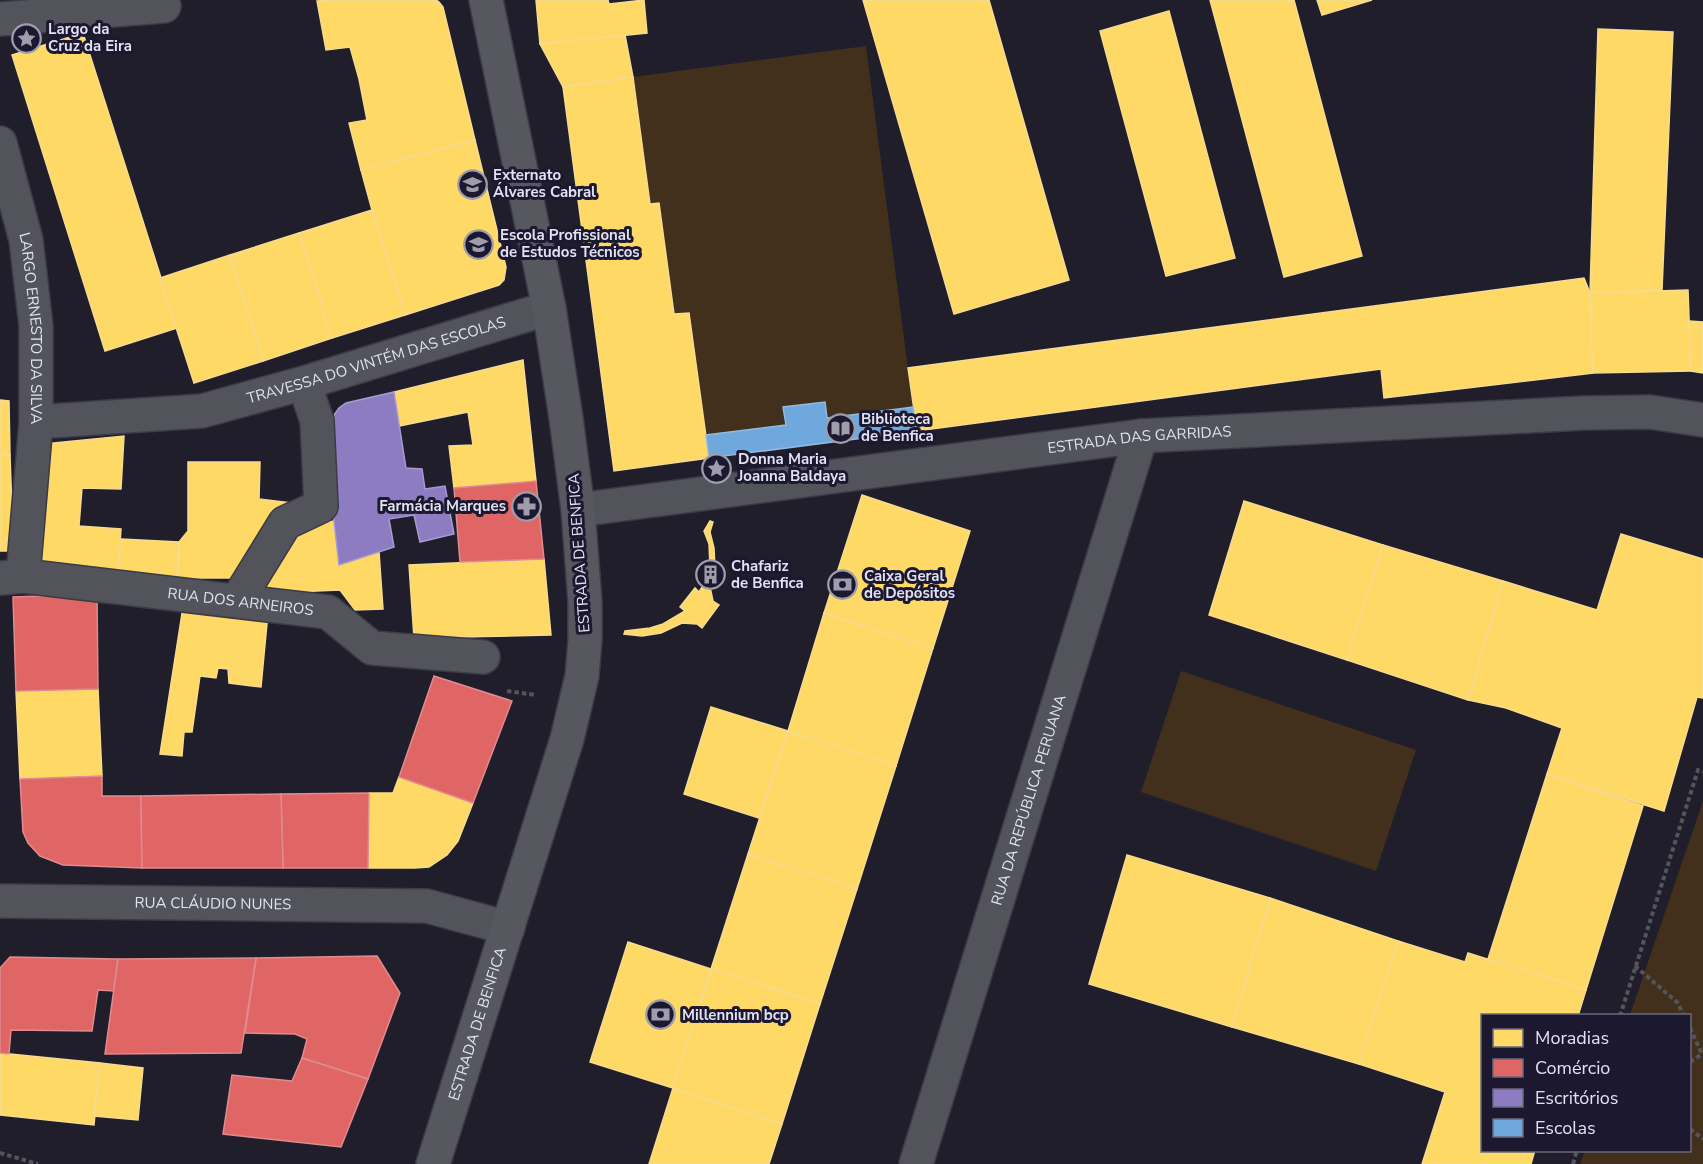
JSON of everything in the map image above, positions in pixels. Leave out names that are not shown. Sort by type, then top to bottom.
[{"type":"street","name":"ESTRADA DE BENFICA","points":[[433,1164],[567,739],[582,676],[585,640],[585,602],[578,510],[549,308],[486,0]]},
{"type":"street","points":[[0,19],[164,6]]},
{"type":"street","name":"LARGO ERNESTO DA SILVA","points":[[0,142],[26,240],[36,326],[36,422],[202,411]]},
{"type":"street","name":"TRAVESSA DO VINTÉM DAS ESCOLAS","points":[[202,411],[304,383],[549,308]]},
{"type":"street","points":[[237,601],[285,523],[321,506],[316,421],[304,383]]},
{"type":"street","name":"ESTRADA DAS GARRIDAS","points":[[578,510],[1141,436],[1584,413],[1650,412],[1703,420]]},
{"type":"street","points":[[11,577],[36,422]]},
{"type":"street","name":"RUA DA REPÚBLICA PERUANA","points":[[916,1164],[1141,436]]},
{"type":"street","name":"RUA DOS ARNEIROS","points":[[11,577],[327,612],[372,648],[483,657]]},
{"type":"street","name":"RUA CLÁUDIO NUNES","points":[[0,901],[427,906],[508,928]]},
{"type":"path","points":[[1621,1014],[1698,770],[1703,772]]},
{"type":"path","points":[[1635,966],[1678,1003],[1683,1014]]},
{"type":"path","points":[[1691,1032],[1702,1054]]},
{"type":"path","points":[[0,1153],[38,1164]]},
{"type":"shaded area","points":[[866,46],[913,407],[827,418],[825,402],[784,407],[786,425],[706,435],[689,313],[674,314],[659,203],[650,204],[633,77]]},
{"type":"shaded area","points":[[1181,671],[1416,750],[1376,871],[1141,792]]},
{"type":"shaded area","points":[[1703,801],[1703,1164],[1580,1164],[1585,1152],[1691,1152],[1691,1014],[1630,1014]]},
{"type":"building: Moradias","points":[[436,0],[439,2],[443,7],[475,140],[361,170],[349,123],[367,120],[359,79],[350,47],[326,50],[317,1]]},
{"type":"building: Moradias","points":[[536,0],[608,0],[609,4],[644,0],[647,33],[540,44]]},
{"type":"building: Moradias","points":[[863,0],[989,0],[1069,280],[954,314]]},
{"type":"building: Moradias","points":[[1210,0],[1294,0],[1362,256],[1284,277]]},
{"type":"building: Moradias","points":[[1317,0],[1372,0],[1322,15]]},
{"type":"building: Moradias","points":[[1169,11],[1235,258],[1166,276],[1100,31]]},
{"type":"building: Moradias","points":[[1598,29],[1673,32],[1662,290],[1590,293]]},
{"type":"building: Moradias","points":[[83,33],[177,328],[105,351],[12,55]]},
{"type":"building: Moradias","points":[[625,35],[633,77],[563,87],[540,44]]},
{"type":"building: Moradias","points":[[633,77],[650,204],[659,203],[674,314],[689,313],[709,458],[614,471],[563,87]]},
{"type":"building: Moradias","points":[[475,140],[506,267],[504,280],[499,285],[405,315],[361,170]]},
{"type":"building: Moradias","points":[[372,210],[405,315],[332,338],[299,233]]},
{"type":"building: Moradias","points":[[299,233],[332,338],[263,361],[230,255]]},
{"type":"building: Moradias","points":[[230,255],[263,361],[194,383],[160,278]]},
{"type":"building: Moradias","points":[[1584,278],[1590,293],[1593,373],[1384,398],[1381,369],[917,431],[908,368]]},
{"type":"building: Moradias","points":[[1688,290],[1691,371],[1593,373],[1590,293]]},
{"type":"building: Moradias","points":[[1689,321],[1703,322],[1703,373],[1691,371]]},
{"type":"building: Moradias","points":[[523,360],[536,481],[454,488],[449,446],[473,445],[468,412],[399,426],[394,392]]},
{"type":"building: Moradias","points":[[0,400],[9,401],[10,455],[0,455]]},
{"type":"building: Moradias","points":[[124,436],[121,489],[82,488],[79,526],[121,529],[118,572],[34,561],[44,444]]},
{"type":"building: Moradias","points":[[0,455],[10,455],[12,510],[9,551],[0,551]]},
{"type":"building: Moradias","points":[[188,462],[260,462],[259,499],[293,503],[237,578],[178,578],[179,542],[188,531]]},
{"type":"building: Moradias","points":[[862,495],[970,531],[933,648],[824,613]]},
{"type":"building: Moradias","points":[[1244,501],[1383,545],[1347,660],[1209,615]]},
{"type":"building: Moradias","points":[[334,521],[339,565],[379,552],[383,609],[355,610],[340,590],[249,594],[284,532]]},
{"type":"building: Moradias","name":"Chafariz de Benfica","points":[[710,521],[713,522],[710,532],[715,568],[710,587],[713,601],[719,605],[702,628],[697,624],[682,623],[661,633],[642,636],[624,634],[625,631],[663,624],[685,611],[680,607],[695,588],[699,592],[706,581],[710,566],[709,544],[704,531]]},
{"type":"building: Moradias","points":[[1621,534],[1703,559],[1703,698],[1697,697],[1664,811],[1547,774],[1562,728],[1506,708],[1468,700],[1503,581],[1597,610]]},
{"type":"building: Moradias","points":[[121,539],[179,542],[178,578],[118,572]]},
{"type":"building: Moradias","points":[[1383,545],[1503,581],[1468,700],[1347,660]]},
{"type":"building: Moradias","points":[[544,559],[551,635],[414,638],[409,565]]},
{"type":"building: Moradias","points":[[183,607],[268,613],[261,687],[229,683],[228,669],[218,668],[216,678],[200,676],[192,732],[184,732],[182,756],[160,754]]},
{"type":"building: Moradias","points":[[824,613],[933,648],[896,766],[788,731]]},
{"type":"building: Moradias","points":[[98,689],[102,776],[20,779],[16,691]]},
{"type":"building: Moradias","points":[[711,707],[788,731],[759,818],[684,794]]},
{"type":"building: Moradias","points":[[788,731],[896,766],[857,889],[748,854]]},
{"type":"building: Moradias","points":[[1547,774],[1643,806],[1586,990],[1488,959]]},
{"type":"building: Moradias","points":[[399,777],[473,803],[458,841],[447,855],[429,867],[368,868],[369,793],[393,793]]},
{"type":"building: Moradias","points":[[748,854],[857,889],[820,1004],[711,969]]},
{"type":"building: Moradias","points":[[1127,855],[1270,898],[1232,1027],[1089,984]]},
{"type":"building: Moradias","points":[[1270,898],[1398,941],[1359,1064],[1232,1027]]},
{"type":"building: Moradias","points":[[1398,941],[1465,962],[1468,953],[1586,990],[1579,1014],[1481,1014],[1481,1152],[1534,1152],[1531,1164],[1422,1164],[1445,1092],[1359,1064]]},
{"type":"building: Moradias","points":[[628,942],[711,969],[673,1088],[590,1062]]},
{"type":"building: Moradias","points":[[711,969],[820,1004],[782,1124],[673,1088]]},
{"type":"building: Moradias","points":[[0,1053],[100,1063],[94,1125],[0,1115]]},
{"type":"building: Moradias","points":[[100,1063],[143,1068],[138,1120],[94,1116]]},
{"type":"building: Moradias","points":[[673,1088],[782,1124],[769,1164],[649,1164]]},
{"type":"building: Comércio","points":[[536,481],[544,559],[460,562],[454,488]]},
{"type":"building: Comércio","points":[[97,594],[98,689],[16,691],[13,597]]},
{"type":"building: Comércio","points":[[434,676],[512,701],[473,803],[399,777]]},
{"type":"building: Comércio","points":[[102,776],[102,796],[141,796],[142,868],[63,865],[40,856],[28,843],[23,832],[20,779]]},
{"type":"building: Comércio","points":[[369,793],[368,868],[283,868],[281,794]]},
{"type":"building: Comércio","points":[[281,794],[283,868],[142,868],[141,796]]},
{"type":"building: Comércio","points":[[377,956],[400,993],[368,1079],[302,1058],[307,1039],[295,1034],[245,1033],[256,958]]},
{"type":"building: Comércio","points":[[10,957],[118,959],[114,991],[98,990],[92,1031],[11,1030],[9,1054],[0,1053],[0,968]]},
{"type":"building: Comércio","points":[[256,958],[241,1053],[105,1054],[118,959]]},
{"type":"building: Comércio","points":[[302,1058],[368,1079],[341,1147],[223,1134],[232,1075],[292,1081]]},
{"type":"building: Escritórios","points":[[394,392],[406,468],[422,469],[425,489],[445,486],[454,534],[420,542],[414,515],[389,519],[394,547],[339,565],[328,431],[334,415],[346,403]]},
{"type":"building: Escolas","name":"Biblioteca de Benfica","points":[[825,402],[827,418],[913,407],[917,431],[709,458],[706,435],[786,425],[783,407]]},
{"type":"place","name":"Largo da Cruz da Eira","points":[[27,38]]},
{"type":"place","name":"Externato Álvares Cabral","points":[[472,184]]},
{"type":"place","name":"Escola Profissional de Estudos Técnicos","points":[[479,244]]},
{"type":"place","name":"Biblioteca de Benfica","points":[[840,428]]},
{"type":"place","name":"Donna Maria Joanna Baldaya","points":[[717,468]]},
{"type":"place","name":"Farmácia Marques","points":[[527,506]]},
{"type":"place","name":"Chafariz de Benfica","points":[[710,575]]},
{"type":"place","name":"Caixa Geral de Depósitos","points":[[843,585]]},
{"type":"place","name":"Millennium bcp","points":[[661,1015]]}]
